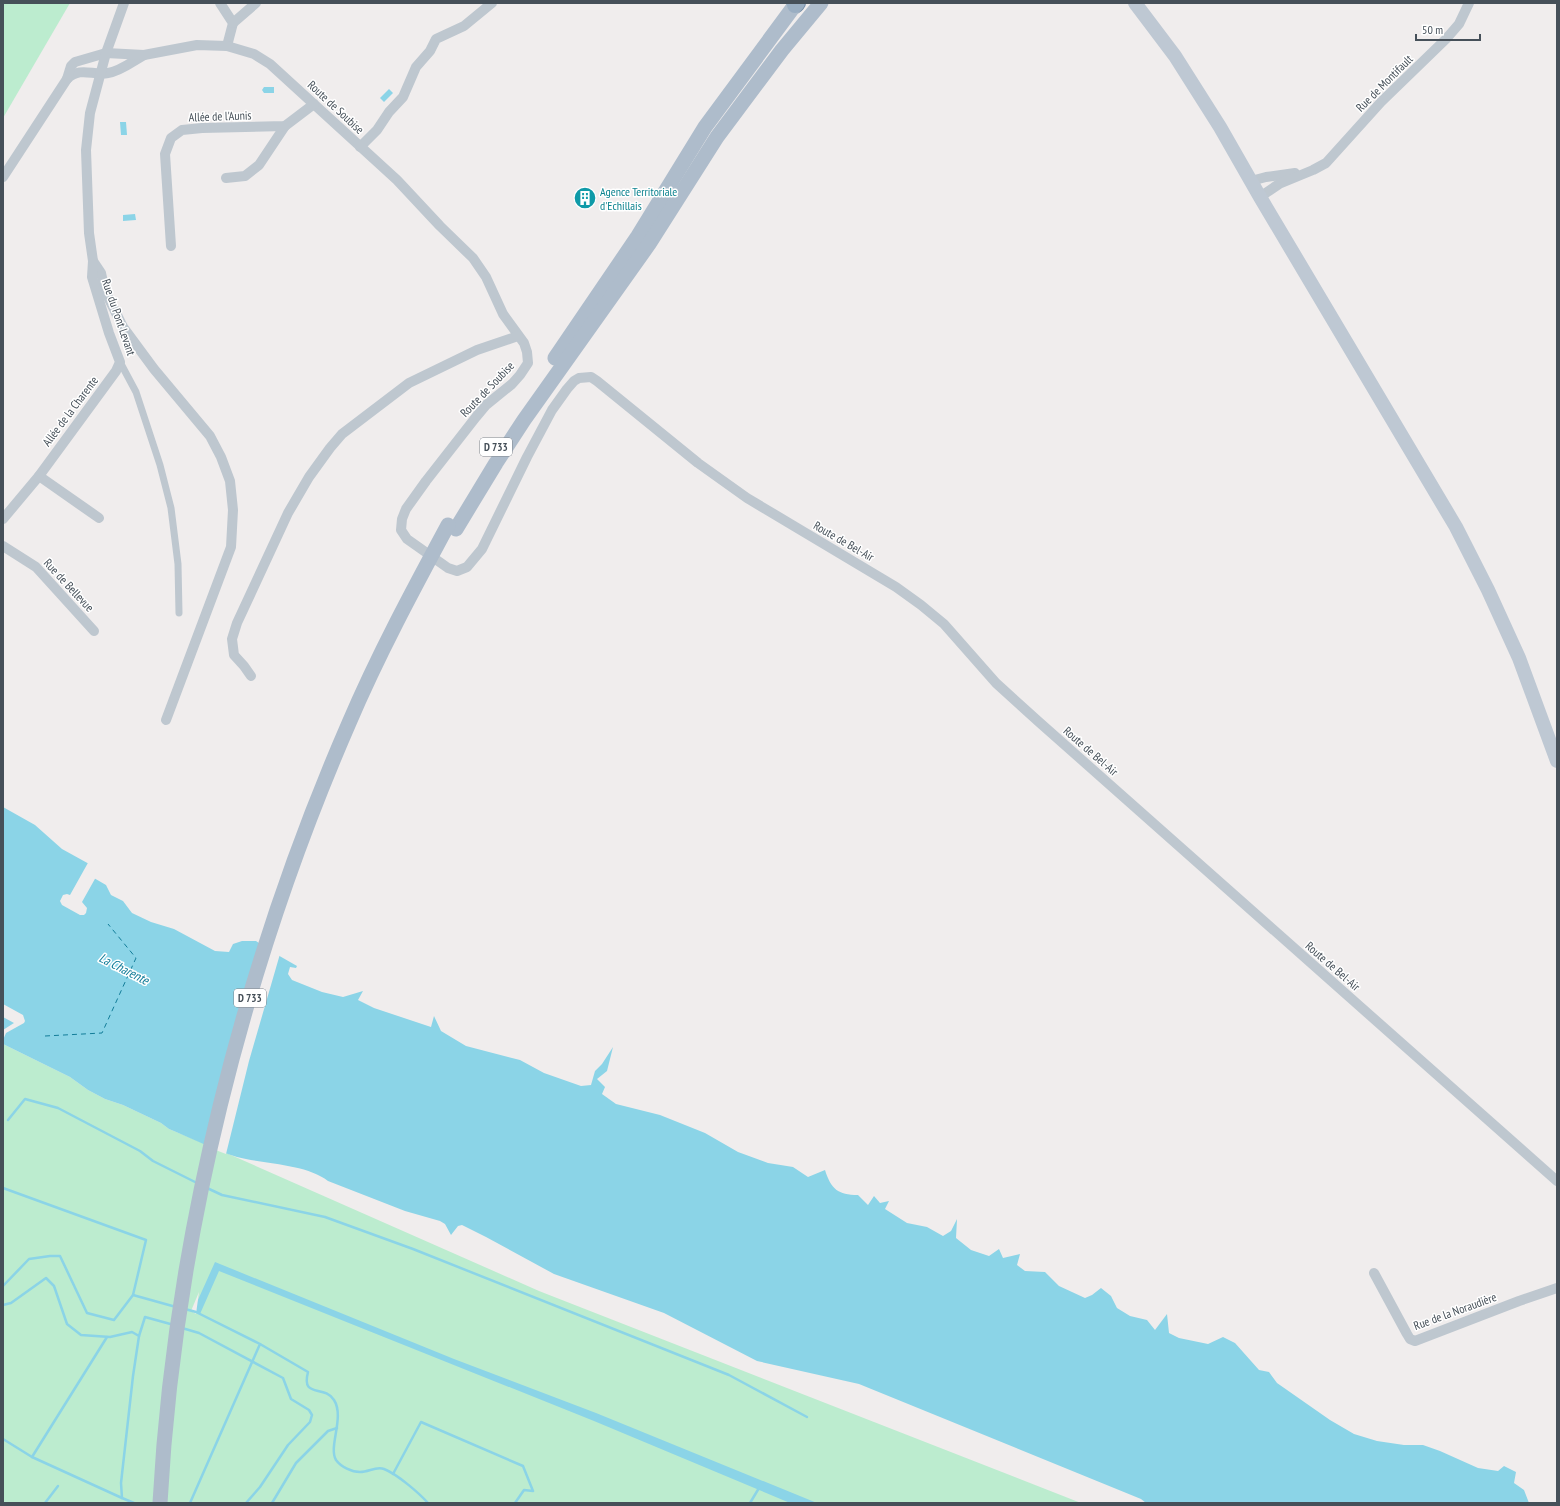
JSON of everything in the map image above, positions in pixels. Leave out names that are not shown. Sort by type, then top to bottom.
[{"type":"main road","name":"D 733","points":[[169,1503],[179,1389],[190,1307],[225,1128],[265,981],[302,868],[343,763],[452,527],[472,500],[524,420],[649,244],[716,137],[782,50],[821,3]]},
{"type":"main road","points":[[1135,3],[1191,80],[1220,127],[1420,463],[1467,546],[1519,658],[1557,761]]},
{"type":"main road","name":"D 733","points":[[160,1503],[173,1358],[193,1234],[219,1112],[269,934],[308,824],[350,721],[405,605],[519,411],[638,236],[705,127],[736,83],[796,4]]},
{"type":"street","name":"Rue du Pont Levant","points":[[124,3],[113,28],[90,113],[86,150],[89,233],[93,261],[92,277],[109,333],[120,362],[136,392],[160,465],[172,508],[178,564],[179,613]]},
{"type":"street","points":[[220,3],[233,23]]},
{"type":"street","points":[[227,46],[233,23],[256,3]]},
{"type":"street","points":[[360,147],[377,130],[389,112],[403,96],[416,67],[430,51],[436,39],[464,26],[492,3]]},
{"type":"street","name":"Rue de Montifault","points":[[1260,196],[1279,184],[1326,162],[1381,102],[1446,39],[1459,24],[1469,3]]},
{"type":"street","name":"Route de Soubise","points":[[144,55],[197,45],[227,46],[254,54],[270,64],[397,180],[440,226],[473,258],[486,277],[503,314],[524,343],[529,357],[526,367],[512,384],[486,405],[426,481],[406,509],[402,519],[402,530],[407,539],[448,568],[457,571],[467,567],[482,549],[552,410],[574,381],[584,377]]},
{"type":"street","points":[[67,79],[71,66],[75,62],[106,53],[144,55]]},
{"type":"street","points":[[3,177],[67,79],[73,73],[100,74],[112,72],[144,55]]},
{"type":"street","points":[[226,178],[245,176],[259,165],[286,126],[314,104]]},
{"type":"street","name":"Allée de l'Aunis","points":[[170,246],[165,154],[171,138],[182,130],[202,128],[286,126]]},
{"type":"street","points":[[1251,181],[1266,177],[1307,172]]},
{"type":"street","points":[[93,261],[101,273],[105,291],[124,327],[154,369],[210,436],[230,481],[233,510],[231,547],[166,720]]},
{"type":"street","points":[[251,676],[234,655],[232,639],[237,623],[288,513],[309,477],[330,448],[342,434],[409,383],[476,350],[518,336]]},
{"type":"street","name":"Allée de la Charente","points":[[3,519],[39,476],[116,371],[120,362]]},
{"type":"street","name":"Route de Bel-Air","points":[[584,377],[590,377],[597,381],[693,459],[747,498],[896,587],[921,605],[948,629],[996,683],[1033,717],[1557,1181]]},
{"type":"street","points":[[39,476],[99,518]]},
{"type":"street","name":"Rue de Bellevue","points":[[3,546],[36,567],[54,584],[94,631]]},
{"type":"street","name":"Rue de la Noraudière","points":[[1374,1273],[1407,1334],[1414,1341],[1557,1288]]},
{"type":"green space","points":[[3,3],[70,3],[3,118]]},
{"type":"green space","points":[[3,1044],[70,1077],[88,1090],[105,1099],[123,1105],[161,1123],[169,1129],[539,1291],[1081,1503],[3,1503]]},
{"type":"water","points":[[264,87],[274,87],[274,93],[264,93],[262,90]]},
{"type":"water","points":[[389,89],[393,93],[384,102],[380,98]]},
{"type":"water","points":[[120,122],[126,122],[127,135],[121,135]]},
{"type":"water","points":[[135,214],[136,220],[123,221],[123,215]]},
{"type":"water","name":"La Charente","points":[[3,807],[35,825],[62,849],[91,865],[87,874],[106,885],[111,895],[123,901],[132,913],[151,922],[174,929],[215,951],[229,952],[233,944],[242,941],[256,941],[297,966],[296,968],[290,967],[288,974],[292,980],[322,992],[343,997],[363,991],[358,1000],[374,1008],[431,1027],[434,1016],[441,1031],[466,1046],[520,1060],[544,1073],[581,1086],[591,1085],[595,1071],[602,1064],[613,1047],[607,1071],[597,1079],[605,1087],[602,1094],[616,1104],[660,1115],[705,1133],[738,1152],[768,1163],[793,1167],[808,1177],[825,1170],[827,1177],[836,1190],[845,1194],[858,1195],[868,1205],[874,1196],[880,1203],[889,1201],[885,1209],[907,1223],[927,1227],[943,1236],[951,1231],[957,1219],[956,1238],[971,1250],[989,1256],[999,1249],[1003,1258],[1020,1254],[1017,1265],[1025,1271],[1045,1272],[1059,1286],[1085,1298],[1101,1288],[1111,1296],[1117,1308],[1130,1316],[1147,1320],[1155,1330],[1167,1314],[1169,1333],[1179,1338],[1208,1344],[1223,1337],[1235,1343],[1259,1370],[1269,1372],[1277,1383],[1330,1420],[1354,1434],[1377,1441],[1404,1445],[1423,1445],[1478,1468],[1498,1471],[1504,1466],[1516,1472],[1514,1483],[1524,1490],[1529,1503],[1146,1503],[1141,1499],[859,1384],[757,1361],[664,1313],[554,1274],[462,1225],[458,1226],[451,1235],[445,1224],[440,1221],[405,1211],[328,1181],[309,1171],[237,1157],[169,1129],[161,1123],[123,1105],[105,1099],[88,1090],[70,1077],[3,1044]]},
{"type":"water","points":[[215,1262],[454,1359],[596,1413],[817,1503],[790,1503],[594,1421],[219,1271],[200,1314],[193,1311]]},
{"type":"pier","points":[[89,861],[93,865],[90,873],[96,877],[82,902],[87,908],[86,913],[84,915],[80,915],[62,905],[60,901],[63,895],[70,895]]},
{"type":"pier","points":[[270,949],[280,954],[249,1061],[226,1154],[205,1146]]},
{"type":"pier","points":[[3,1004],[23,1015],[25,1021],[6,1033],[3,1040],[3,1030],[14,1023],[3,1017]]},
{"type":"pier","points":[[199,1292],[196,1314],[191,1311]]},
{"type":"waterway","points":[[8,1120],[25,1099],[58,1108],[140,1151],[153,1161],[197,1183]]},
{"type":"waterway","points":[[3,1188],[146,1240],[133,1295],[114,1320],[87,1313],[60,1256],[29,1259],[3,1286]]},
{"type":"waterway","points":[[207,1188],[222,1195],[325,1217],[413,1249],[729,1375],[807,1417]]},
{"type":"waterway","points":[[3,1305],[11,1303],[46,1278],[54,1286],[67,1324],[81,1335],[110,1337],[132,1332],[139,1336],[121,1483],[122,1498],[32,1457],[3,1439]]},
{"type":"waterway","points":[[133,1295],[176,1307]]},
{"type":"waterway","points":[[185,1309],[196,1312],[260,1344],[190,1503]]},
{"type":"waterway","points":[[139,1336],[145,1317],[174,1325]]},
{"type":"waterway","points":[[182,1328],[199,1333],[283,1378],[291,1399],[309,1410],[312,1415],[310,1422],[288,1445],[260,1487],[246,1503]]},
{"type":"waterway","points":[[32,1457],[107,1337]]},
{"type":"waterway","points":[[260,1344],[308,1372],[308,1386],[311,1389],[330,1395],[334,1400],[338,1415],[334,1454],[338,1463],[347,1469],[357,1472],[378,1468],[389,1471],[408,1484],[428,1503]]},
{"type":"waterway","points":[[393,1474],[421,1422],[523,1466],[533,1491],[524,1490],[515,1503]]},
{"type":"waterway","points":[[272,1503],[296,1463],[328,1431],[337,1428]]},
{"type":"waterway","points":[[45,1503],[58,1486]]},
{"type":"waterway","points":[[750,1503],[759,1488]]},
{"type":"waterway","points":[[122,1498],[134,1503]]},
{"type":"ferry route","points":[[45,1036],[102,1033],[136,958],[108,924]]},
{"type":"place","name":"Agence Territoriale d'Echillais","points":[[585,198]]}]
